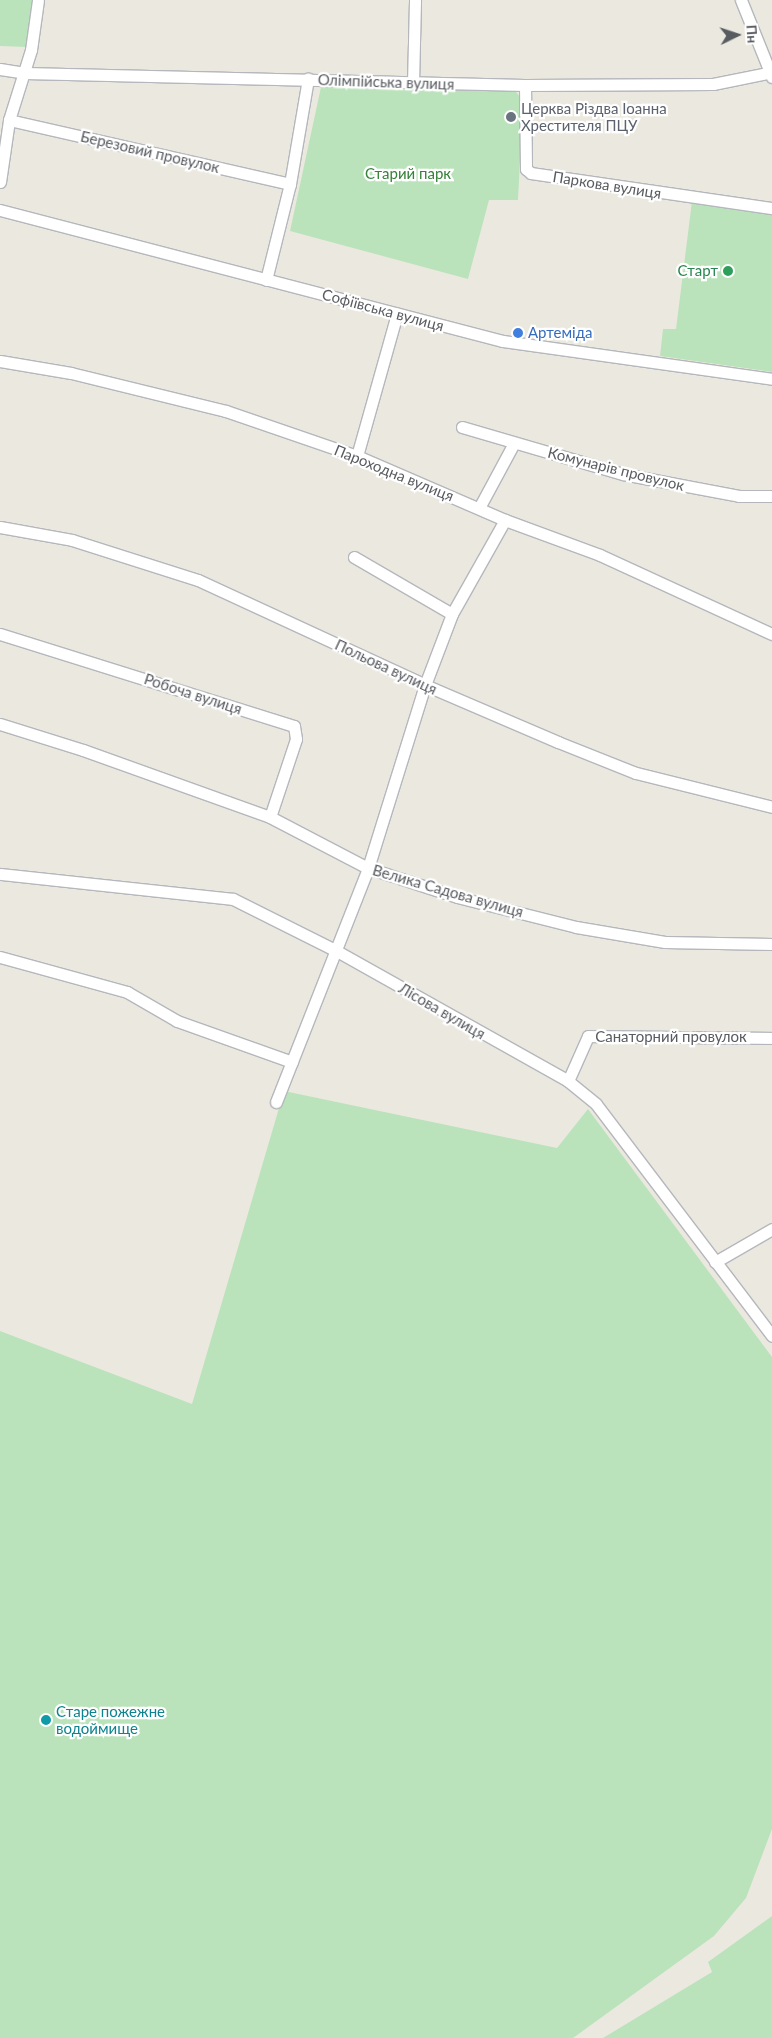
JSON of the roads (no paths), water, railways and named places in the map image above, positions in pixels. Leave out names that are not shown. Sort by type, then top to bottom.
[{"type":"street","points":[[0,182],[9,120],[25,73],[38,0]]},
{"type":"street","points":[[413,83],[415,0]]},
{"type":"street","points":[[741,0],[771,74]]},
{"type":"street","name":"Олімпійська вулиця","points":[[0,69],[25,73],[525,85],[713,84],[771,74]]},
{"type":"street","points":[[266,280],[290,184],[308,79]]},
{"type":"street","name":"Паркова вулиця","points":[[525,85],[526,169],[531,173],[772,208]]},
{"type":"street","name":"Березовий провулок","points":[[9,120],[290,184]]},
{"type":"street","name":"Софіївська вулиця","points":[[0,210],[503,341],[772,379]]},
{"type":"street","points":[[357,456],[397,314]]},
{"type":"street","name":"Пароходна вулиця","points":[[0,361],[72,373],[226,412],[357,456],[505,520],[600,555],[772,634]]},
{"type":"street","name":"Комунарів провулок","points":[[462,426],[623,474],[739,496],[772,496]]},
{"type":"street","points":[[478,508],[514,443]]},
{"type":"street","points":[[276,1102],[368,868],[425,685],[452,614],[505,520]]},
{"type":"street","name":"Польова вулиця","points":[[0,528],[72,540],[198,580],[425,685],[636,773],[772,807]]},
{"type":"street","points":[[354,557],[452,614]]},
{"type":"street","name":"Робоча вулиця","points":[[0,634],[294,726],[296,738],[270,817]]},
{"type":"street","name":"Велика Садова вулиця","points":[[0,724],[84,750],[270,817],[368,868],[457,897],[576,927],[665,942],[772,944]]},
{"type":"street","name":"Лісова вулиця","points":[[0,874],[233,899],[335,950],[568,1081],[596,1104],[772,1336]]},
{"type":"street","points":[[0,957],[127,992],[177,1021],[292,1062]]},
{"type":"street","name":"Санаторний провулок","points":[[568,1081],[588,1036],[772,1038]]},
{"type":"street","points":[[714,1262],[772,1229]]},
{"type":"place","name":"Церква Різдва Іоанна Хрестителя ПЦУ","points":[[511,117]]},
{"type":"place","name":"Старт","points":[[728,271]]},
{"type":"place","name":"Артеміда","points":[[518,333]]},
{"type":"place","name":"Старе пожежне водоймище","points":[[46,1720]]},
{"type":"park label","name":"Старий парк","points":[[408,174]]}]
